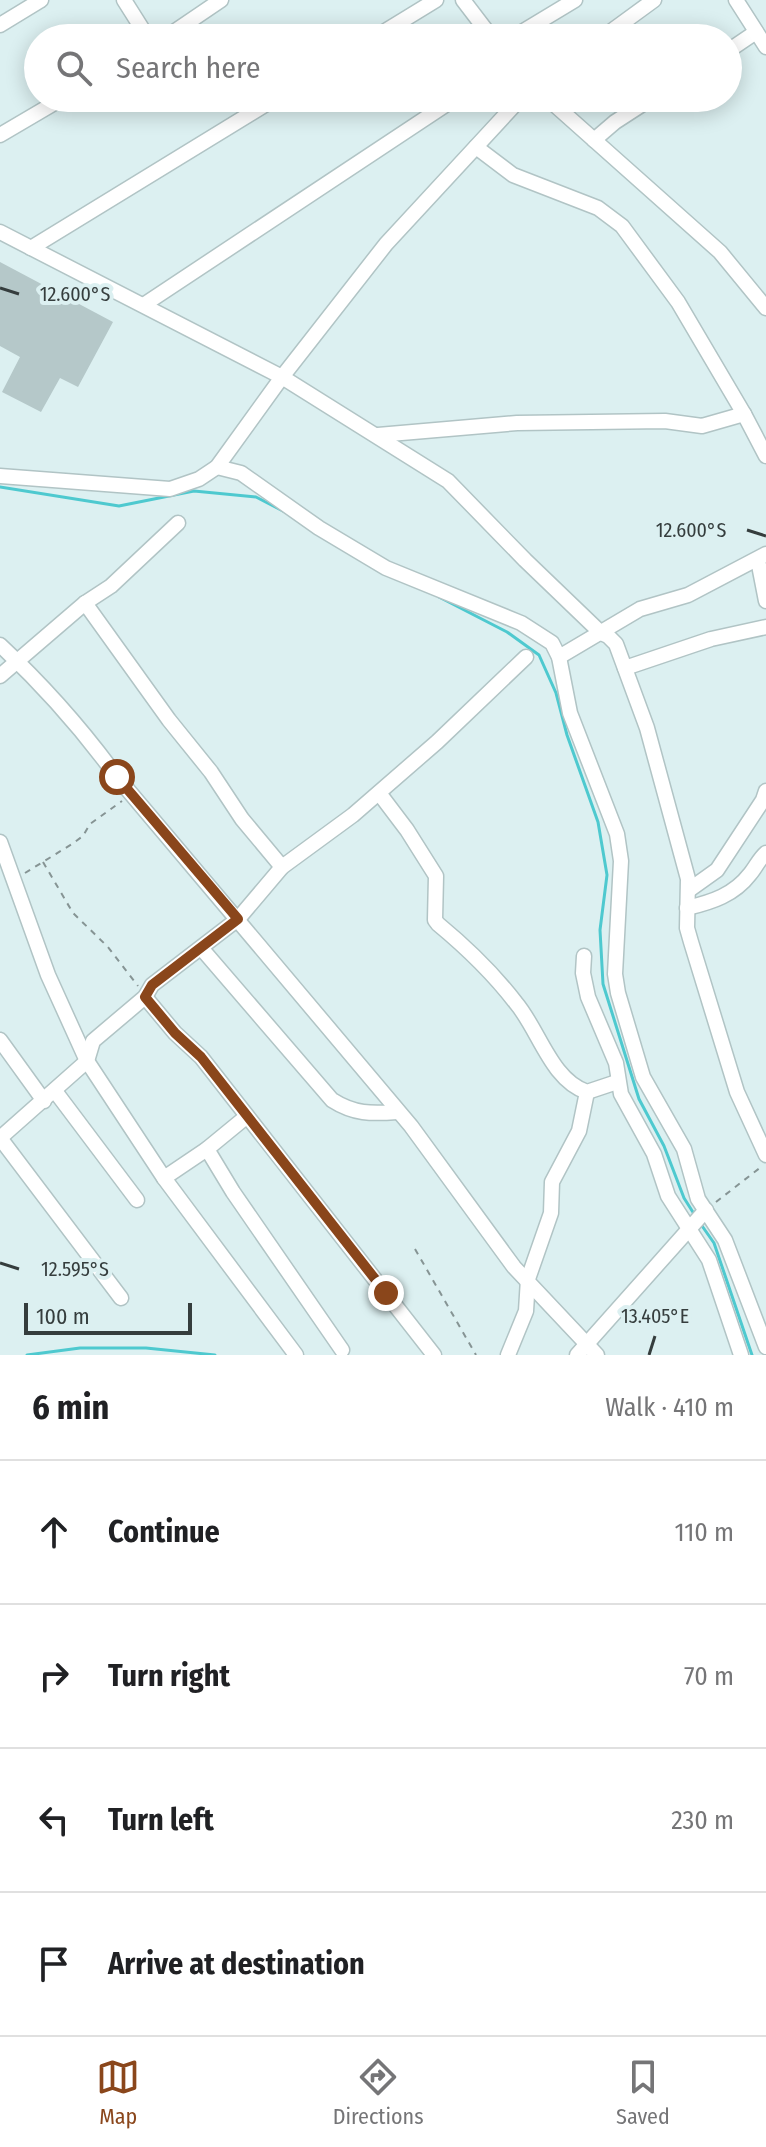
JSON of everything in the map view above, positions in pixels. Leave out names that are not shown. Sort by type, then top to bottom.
[{"type":"street","points":[[0,25],[41,0]]},
{"type":"street","points":[[124,0],[139,24]]},
{"type":"street","points":[[186,24],[221,0]]},
{"type":"street","points":[[397,24],[436,0]]},
{"type":"street","points":[[463,0],[481,24]]},
{"type":"street","points":[[535,24],[575,0]]},
{"type":"street","points":[[621,24],[654,0]]},
{"type":"street","points":[[736,0],[766,47]]},
{"type":"street","points":[[742,42],[756,32]]},
{"type":"street","points":[[0,135],[39,112]]},
{"type":"street","points":[[31,248],[253,112]]},
{"type":"street","points":[[145,304],[435,112]]},
{"type":"street","points":[[0,476],[170,489],[199,479],[217,467],[282,377],[386,244],[508,112]]},
{"type":"street","points":[[563,112],[720,252],[766,308]]},
{"type":"street","points":[[594,140],[630,112]]},
{"type":"street","points":[[476,147],[513,175],[598,208],[622,226],[678,302],[766,456]]},
{"type":"street","points":[[0,232],[282,377],[378,435],[455,487],[601,633],[616,644],[647,728],[689,890],[687,928],[691,942],[737,1092],[766,1155]]},
{"type":"street","points":[[378,435],[517,423],[665,421],[693,426],[744,414]]},
{"type":"street","points":[[217,467],[241,473],[319,528],[386,568],[521,623],[552,643],[559,657],[570,713],[617,834],[621,861],[615,974],[643,1077],[684,1149],[693,1188],[725,1240],[766,1347]]},
{"type":"street","points":[[0,676],[85,603],[111,586],[178,523]]},
{"type":"street","points":[[559,657],[640,609],[688,595],[762,557],[766,601]]},
{"type":"street","points":[[85,603],[169,720],[211,772],[242,819],[282,867]]},
{"type":"street","points":[[625,668],[711,639],[766,627]]},
{"type":"street","points":[[0,645],[58,702],[335,1033],[436,1157],[514,1267],[528,1279],[587,1352],[706,1210]]},
{"type":"street","points":[[121,1298],[0,1138],[87,1061],[93,1041],[145,997],[152,985],[238,919],[282,867],[379,793],[526,657]]},
{"type":"street","points":[[689,890],[717,870],[766,791]]},
{"type":"street","points":[[379,793],[436,876],[435,920],[470,951],[514,999],[555,1065],[572,1085],[587,1092],[617,1082]]},
{"type":"street","points":[[0,842],[48,975],[87,1061],[164,1178],[296,1355]]},
{"type":"street","points":[[687,908],[718,900],[733,891],[766,853]]},
{"type":"street","points":[[202,949],[332,1100],[354,1112],[397,1112]]},
{"type":"street","points":[[584,956],[583,973],[588,997],[616,1063],[617,1082],[654,1154],[668,1196],[709,1260],[741,1355]]},
{"type":"street","points":[[145,997],[175,1033],[201,1057],[434,1355]]},
{"type":"street","points":[[0,1040],[137,1200]]},
{"type":"street","points":[[508,1355],[526,1311],[528,1279],[551,1213],[552,1182],[579,1131],[587,1092]]},
{"type":"street","points":[[164,1178],[246,1117]]},
{"type":"street","points":[[207,1149],[339,1353]]},
{"type":"path","points":[[12,881],[72,844],[83,836],[90,824],[133,794]]},
{"type":"path","points":[[43,862],[73,913],[108,947],[145,997]]},
{"type":"path","points":[[706,1210],[766,1164]]},
{"type":"path","points":[[415,1249],[476,1355]]},
{"type":"building","points":[[0,262],[113,322],[78,387],[60,378],[41,412],[2,392],[20,357],[0,346]]},
{"type":"waterway","points":[[0,487],[119,506],[194,491],[256,497],[285,512]]},
{"type":"waterway","points":[[439,597],[507,632],[539,655],[556,693],[567,735],[598,822],[607,875],[600,930],[603,984],[639,1099],[664,1146],[684,1198],[696,1217]]},
{"type":"waterway","points":[[700,1223],[714,1243],[752,1355]]},
{"type":"waterway","points":[[27,1355],[80,1348],[146,1348],[215,1355]]},
{"type":"route","points":[[117,777],[238,919],[152,985],[145,997],[175,1033],[201,1057],[386,1293]]}]
